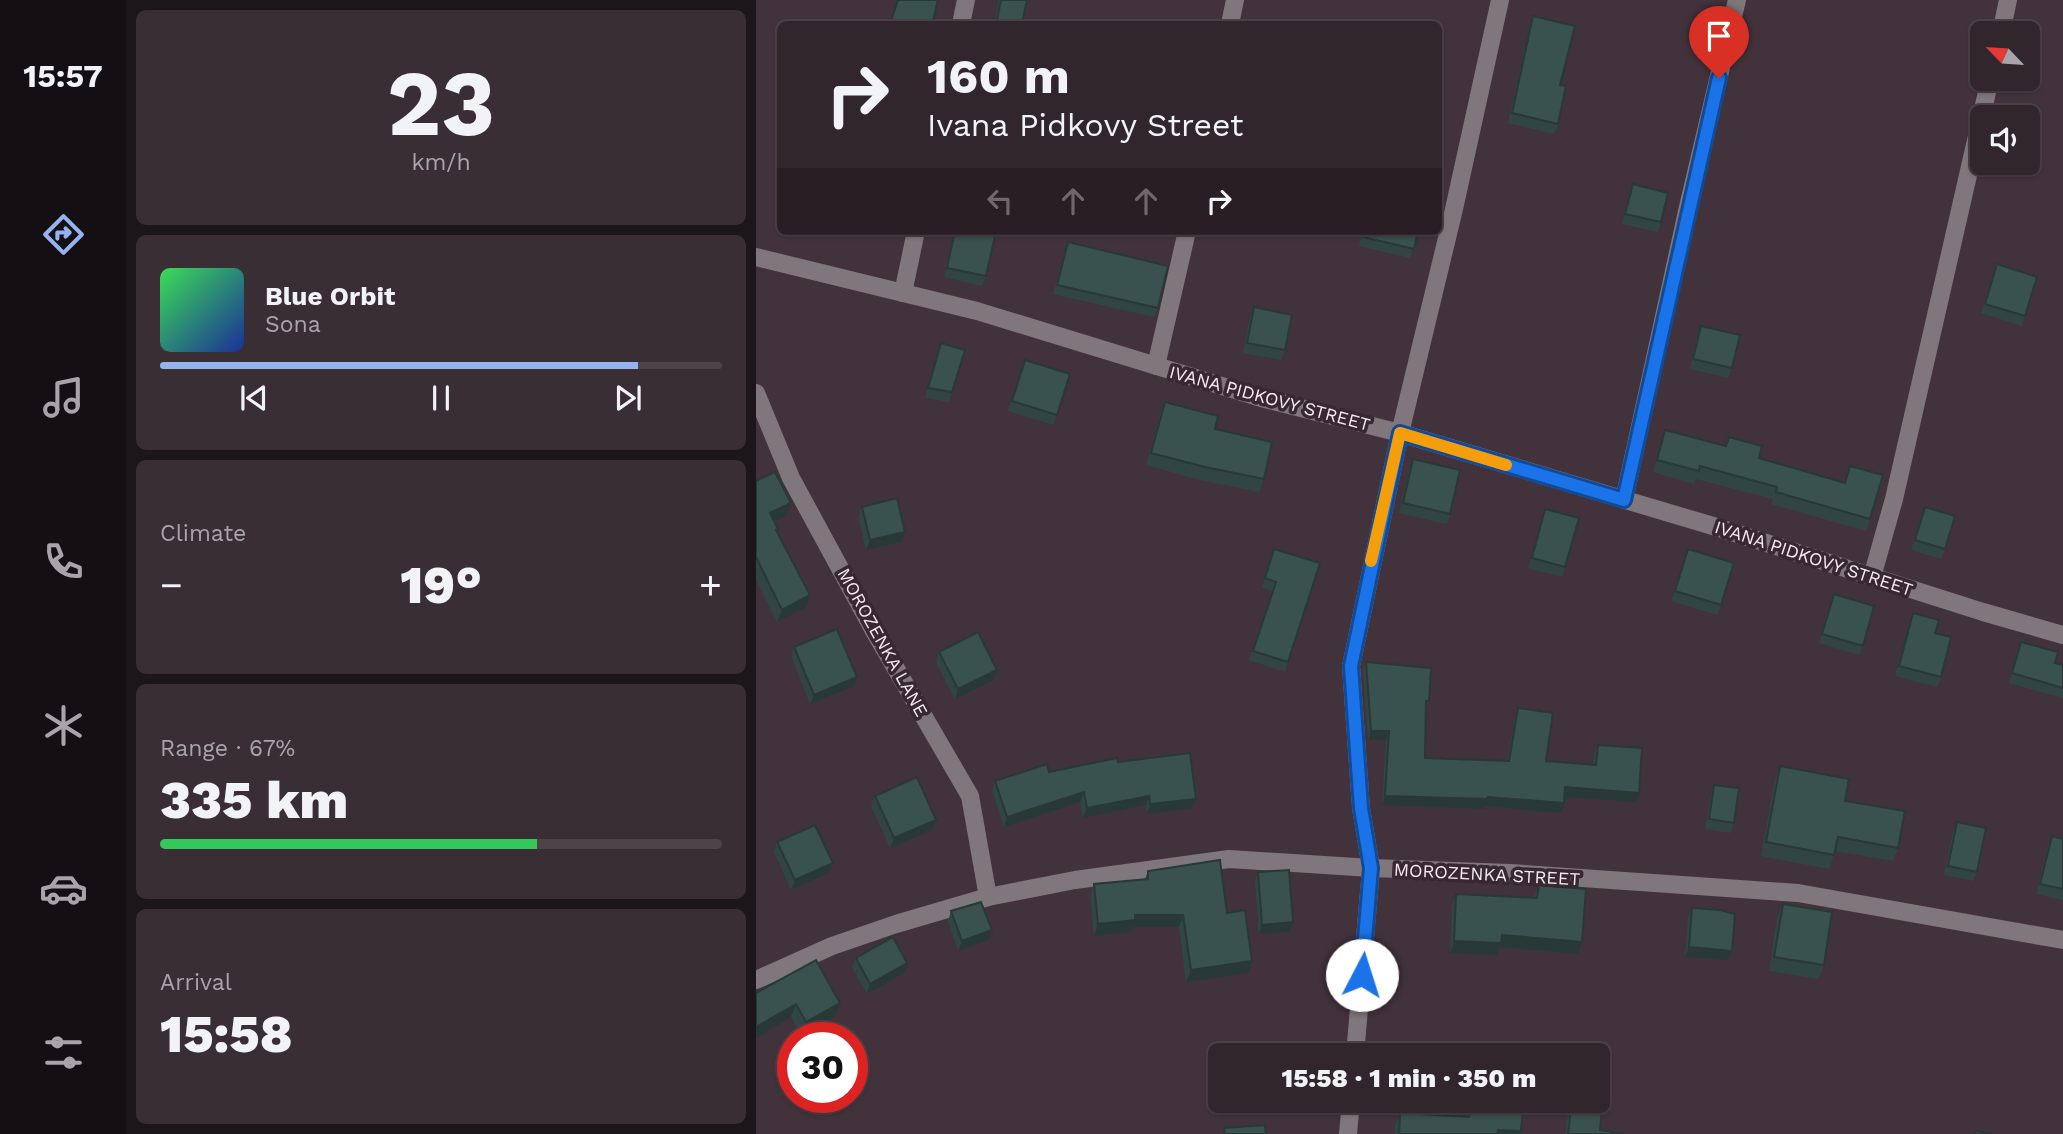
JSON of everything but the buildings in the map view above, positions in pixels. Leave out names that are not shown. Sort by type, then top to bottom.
[{"type":"street","points":[[962,21],[966,0]]},
{"type":"street","points":[[1231,21],[1235,0]]},
{"type":"street","points":[[1355,1043],[1371,868],[1361,808],[1351,666],[1400,433],[1454,209],[1500,0]]},
{"type":"street","points":[[1624,500],[1688,207],[1737,0]]},
{"type":"street","points":[[2004,21],[2008,0]]},
{"type":"street","points":[[1872,577],[1894,499],[1987,91]]},
{"type":"street","points":[[903,293],[915,235]]},
{"type":"street","points":[[1156,366],[1186,235]]},
{"type":"street","name":"IVANA PIDKOVY STREET","points":[[756,257],[977,311],[1261,398],[1400,433],[2063,635]]},
{"type":"street","name":"MOROZENKA LANE","points":[[756,393],[791,478],[874,631],[970,796],[988,897]]},
{"type":"street","name":"MOROZENKA STREET","points":[[756,980],[832,946],[896,923],[988,897],[1074,880],[1228,859],[1510,873],[1798,893],[2063,940]]},
{"type":"street","points":[[1348,1134],[1350,1113]]},
{"type":"slow traffic","points":[[1371,561],[1400,433],[1506,465]]},
{"type":"route","points":[[1362,975],[1371,868],[1361,808],[1351,666],[1400,433],[1624,500],[1719,78]]}]
